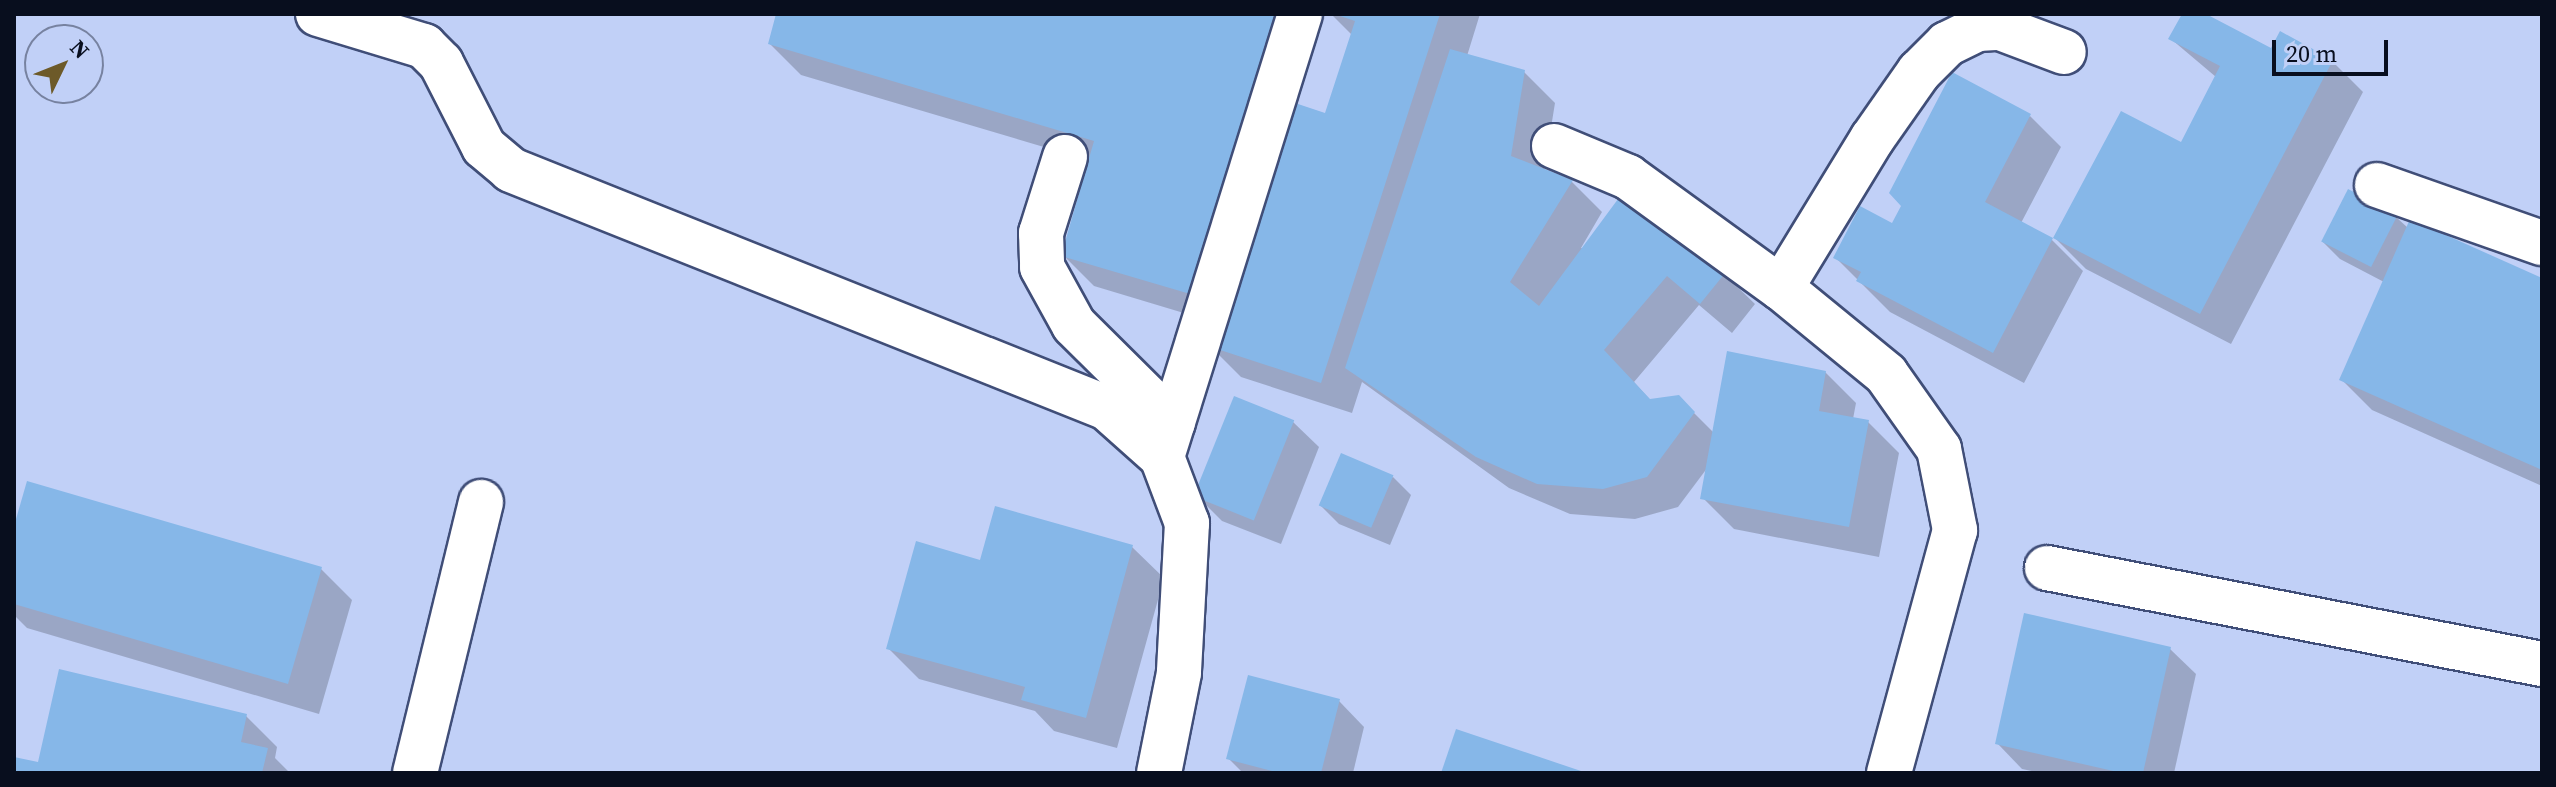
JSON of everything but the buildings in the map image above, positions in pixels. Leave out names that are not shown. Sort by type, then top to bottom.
[{"type":"street","points":[[318,14],[424,46],[441,63],[484,147],[511,170],[1107,408],[1168,440]]},
{"type":"street","points":[[1168,440],[1300,14]]},
{"type":"street","points":[[1781,288],[1872,139],[1919,72],[1947,44],[1978,29],[2000,28],[2064,52]]},
{"type":"street","points":[[1554,146],[1628,177],[1781,288],[1886,374],[1939,449],[1955,530],[1889,773]]},
{"type":"street","points":[[1065,157],[1041,233],[1042,267],[1074,325],[1168,440],[1187,523],[1179,673],[1159,773]]},
{"type":"street","points":[[2377,185],[2542,243]]},
{"type":"street","points":[[415,773],[481,502]]},
{"type":"street","points":[[2047,568],[2542,664]]}]
